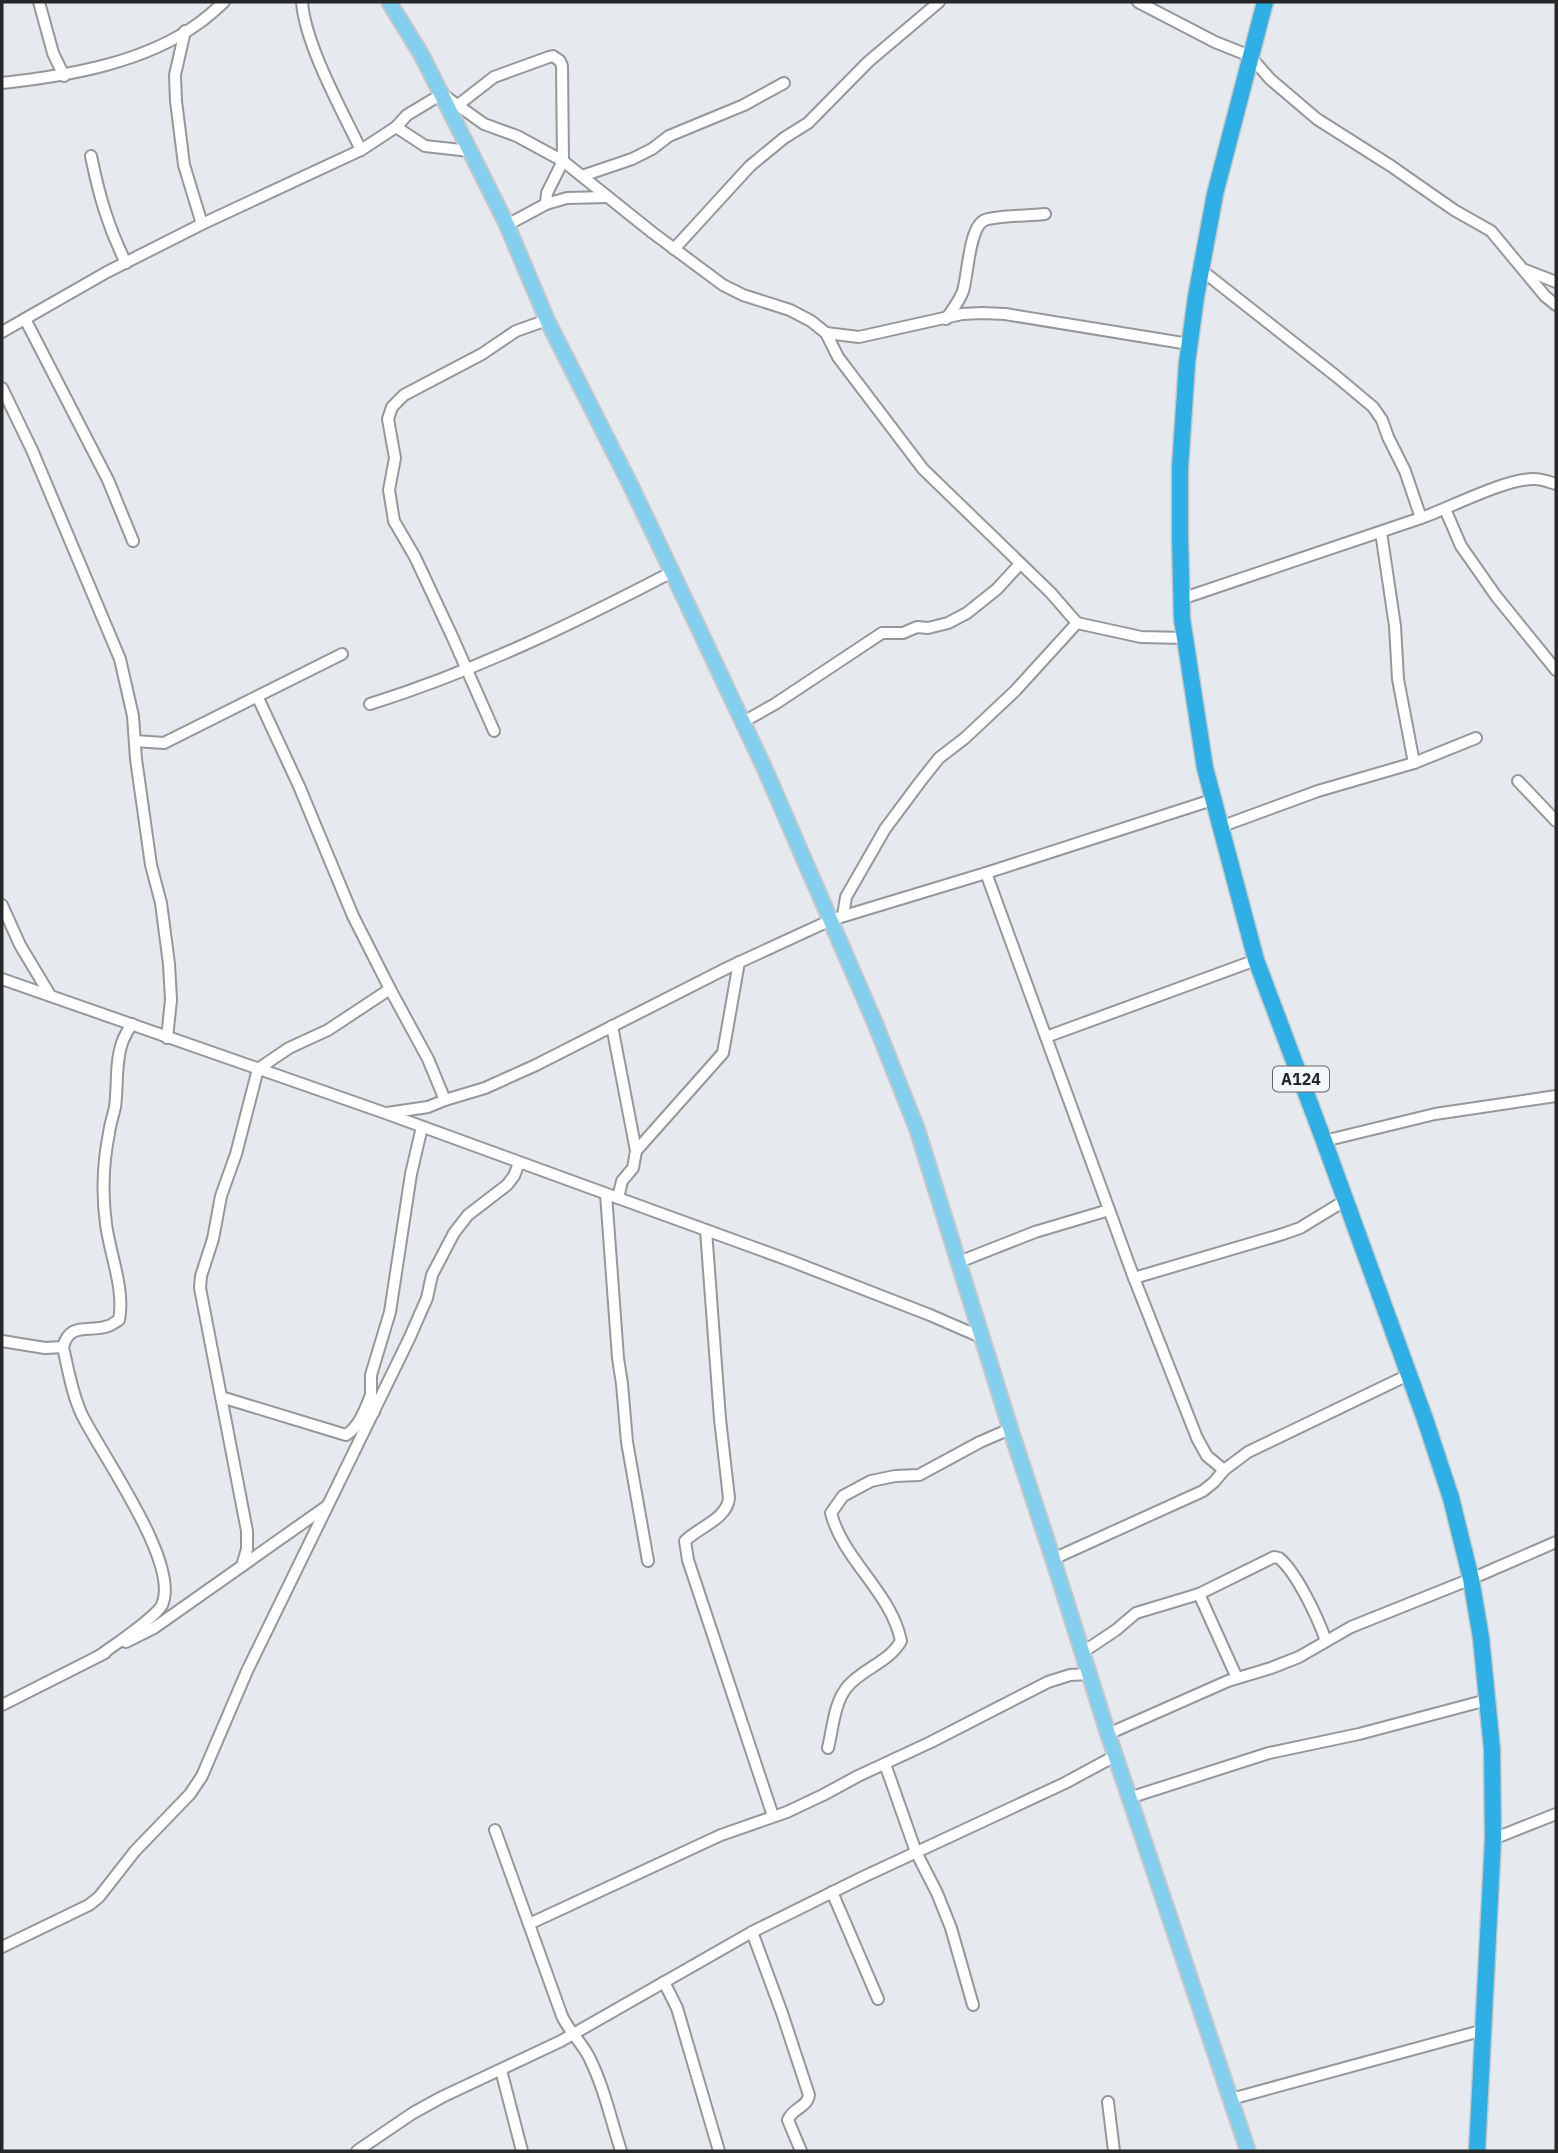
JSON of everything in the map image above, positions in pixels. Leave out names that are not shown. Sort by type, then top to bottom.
[{"type":"highway","name":"A124","points":[[1265,2],[1216,194],[1200,270],[1189,344],[1180,468],[1181,599],[1205,768],[1256,960],[1425,1419],[1451,1498],[1471,1579],[1481,1638],[1492,1749],[1493,1839],[1477,2151]]},
{"type":"main road","points":[[389,2],[442,94],[507,225],[547,320],[672,572],[837,918],[917,1129],[1115,1756],[1248,2151]]},
{"type":"street","points":[[39,2],[53,53],[64,76]]},
{"type":"street","points":[[2,83],[64,76],[156,48],[198,24],[224,2]]},
{"type":"street","points":[[302,2],[325,75],[361,150]]},
{"type":"street","points":[[674,249],[750,166],[784,138],[808,123],[868,62],[939,2]]},
{"type":"street","points":[[1138,2],[1204,37],[1251,56],[1270,79],[1317,119],[1454,210],[1491,231],[1545,296],[1556,305]]},
{"type":"street","points":[[185,32],[175,75],[176,101],[184,165],[202,224]]},
{"type":"street","points":[[458,105],[494,77],[549,57],[557,58],[562,66],[564,161],[547,193],[546,204]]},
{"type":"street","points":[[582,176],[632,159],[652,149],[668,136],[744,104],[784,83]]},
{"type":"street","points":[[4,327],[25,319],[202,224],[361,150],[396,127],[407,115],[442,94],[484,124],[517,136],[564,161],[723,285],[743,295],[790,310],[826,333],[838,358],[923,470],[1051,593],[1077,623],[1141,637],[1185,638]]},
{"type":"street","points":[[396,127],[425,146],[470,151]]},
{"type":"street","points":[[91,156],[111,233],[126,263]]},
{"type":"street","points":[[507,225],[546,204],[567,198],[608,197]]},
{"type":"street","points":[[946,319],[962,293],[974,231],[980,222],[1045,214]]},
{"type":"street","points":[[1200,270],[1373,407],[1405,471],[1421,518]]},
{"type":"street","points":[[1525,270],[1556,282]]},
{"type":"street","points":[[826,333],[859,337],[982,313],[1005,314],[1189,344]]},
{"type":"street","points":[[25,319],[108,480],[133,541]]},
{"type":"street","points":[[494,731],[415,557],[394,521],[389,489],[396,458],[388,419],[392,407],[404,395],[482,354],[516,331],[547,320]]},
{"type":"street","points":[[2,388],[32,450],[118,651],[133,716],[136,759],[151,865],[161,903],[169,964],[171,1000],[167,1038]]},
{"type":"street","points":[[1181,599],[1421,518],[1503,485],[1535,479],[1556,484]]},
{"type":"street","points":[[1445,509],[1461,546],[1496,596],[1556,670]]},
{"type":"street","points":[[1381,532],[1395,626],[1398,679],[1414,763]]},
{"type":"street","points":[[743,722],[882,633],[903,633],[917,627],[933,627],[967,613],[997,589],[1019,565]]},
{"type":"street","points":[[370,704],[467,671],[563,628],[672,572]]},
{"type":"street","points":[[837,918],[885,829],[939,758],[965,738],[1015,691],[1077,623]]},
{"type":"street","points":[[135,741],[164,743],[342,654]]},
{"type":"street","points":[[258,698],[299,786],[353,916],[428,1059],[444,1100]]},
{"type":"street","points":[[1220,827],[1318,791],[1414,763],[1476,738]]},
{"type":"street","points":[[1518,782],[1556,821]]},
{"type":"street","points":[[385,1113],[428,1107],[485,1088],[738,962],[837,918],[1212,800]]},
{"type":"street","points":[[986,873],[1134,1278],[1197,1438],[1207,1456],[1224,1469]]},
{"type":"street","points":[[2,905],[25,953],[50,995]]},
{"type":"street","points":[[1046,1037],[1256,960]]},
{"type":"street","points":[[636,1151],[723,1053],[738,962]]},
{"type":"street","points":[[2,979],[385,1113],[706,1230],[930,1315],[983,1338]]},
{"type":"street","points":[[242,1566],[247,1549],[247,1531],[200,1288],[221,1196],[236,1154],[258,1069],[289,1048],[328,1030],[390,989]]},
{"type":"street","points":[[99,1656],[161,1606],[165,1591],[164,1574],[157,1552],[81,1413],[63,1347],[69,1334],[75,1330],[109,1326],[119,1320],[119,1288],[105,1213],[104,1171],[108,1135],[115,1108],[118,1057],[122,1042],[132,1024]]},
{"type":"street","points":[[612,1026],[636,1151],[633,1168],[622,1181],[618,1198]]},
{"type":"street","points":[[1324,1140],[1435,1114],[1556,1096]]},
{"type":"street","points":[[374,1412],[372,1375],[390,1312],[411,1174],[422,1127]]},
{"type":"street","points":[[2,1947],[89,1905],[99,1897],[135,1851],[190,1794],[202,1776],[247,1671],[410,1339],[427,1298],[432,1275],[454,1233],[468,1215],[507,1185],[519,1163]]},
{"type":"street","points":[[606,1194],[627,1442],[648,1561]]},
{"type":"street","points":[[1134,1278],[1300,1228],[1346,1200]]},
{"type":"street","points":[[959,1262],[1035,1232],[1109,1210]]},
{"type":"street","points":[[706,1230],[720,1419],[729,1498],[724,1513],[685,1541],[692,1573],[773,1816]]},
{"type":"street","points":[[2,1340],[45,1348],[63,1347]]},
{"type":"street","points":[[1053,1559],[1203,1492],[1224,1469],[1248,1452],[1408,1375]]},
{"type":"street","points":[[221,1396],[346,1435],[360,1420],[371,1395]]},
{"type":"street","points":[[828,1748],[838,1703],[848,1686],[894,1653],[901,1641],[898,1626],[836,1531],[831,1513],[843,1496],[871,1481],[919,1475],[1010,1429]]},
{"type":"street","points":[[2,1705],[154,1628],[329,1504]]},
{"type":"street","points":[[1108,1734],[1237,1678],[1299,1657],[1350,1627],[1556,1542]]},
{"type":"street","points":[[1083,1652],[1136,1613],[1199,1594],[1274,1557],[1279,1558],[1289,1569],[1310,1604],[1326,1641]]},
{"type":"street","points":[[1199,1594],[1237,1678]]},
{"type":"street","points":[[529,1924],[721,1835],[811,1801],[1048,1682],[1070,1675],[1089,1674]]},
{"type":"street","points":[[1129,1798],[1269,1753],[1360,1734],[1487,1700]]},
{"type":"street","points":[[357,2151],[413,2113],[573,2034],[752,1932],[1065,1783],[1115,1756]]},
{"type":"street","points":[[885,1764],[916,1852],[951,1928],[973,2006]]},
{"type":"street","points":[[1493,1839],[1556,1814]]},
{"type":"street","points":[[495,1830],[562,2016],[588,2056],[599,2081],[621,2151]]},
{"type":"street","points":[[832,1892],[878,1999]]},
{"type":"street","points":[[752,1932],[809,2095],[806,2104],[790,2115],[788,2120],[801,2151]]},
{"type":"street","points":[[664,1982],[677,2008],[719,2151]]},
{"type":"street","points":[[1231,2099],[1484,2030]]},
{"type":"street","points":[[501,2070],[522,2151]]},
{"type":"street","points":[[1108,2102],[1114,2151]]}]
